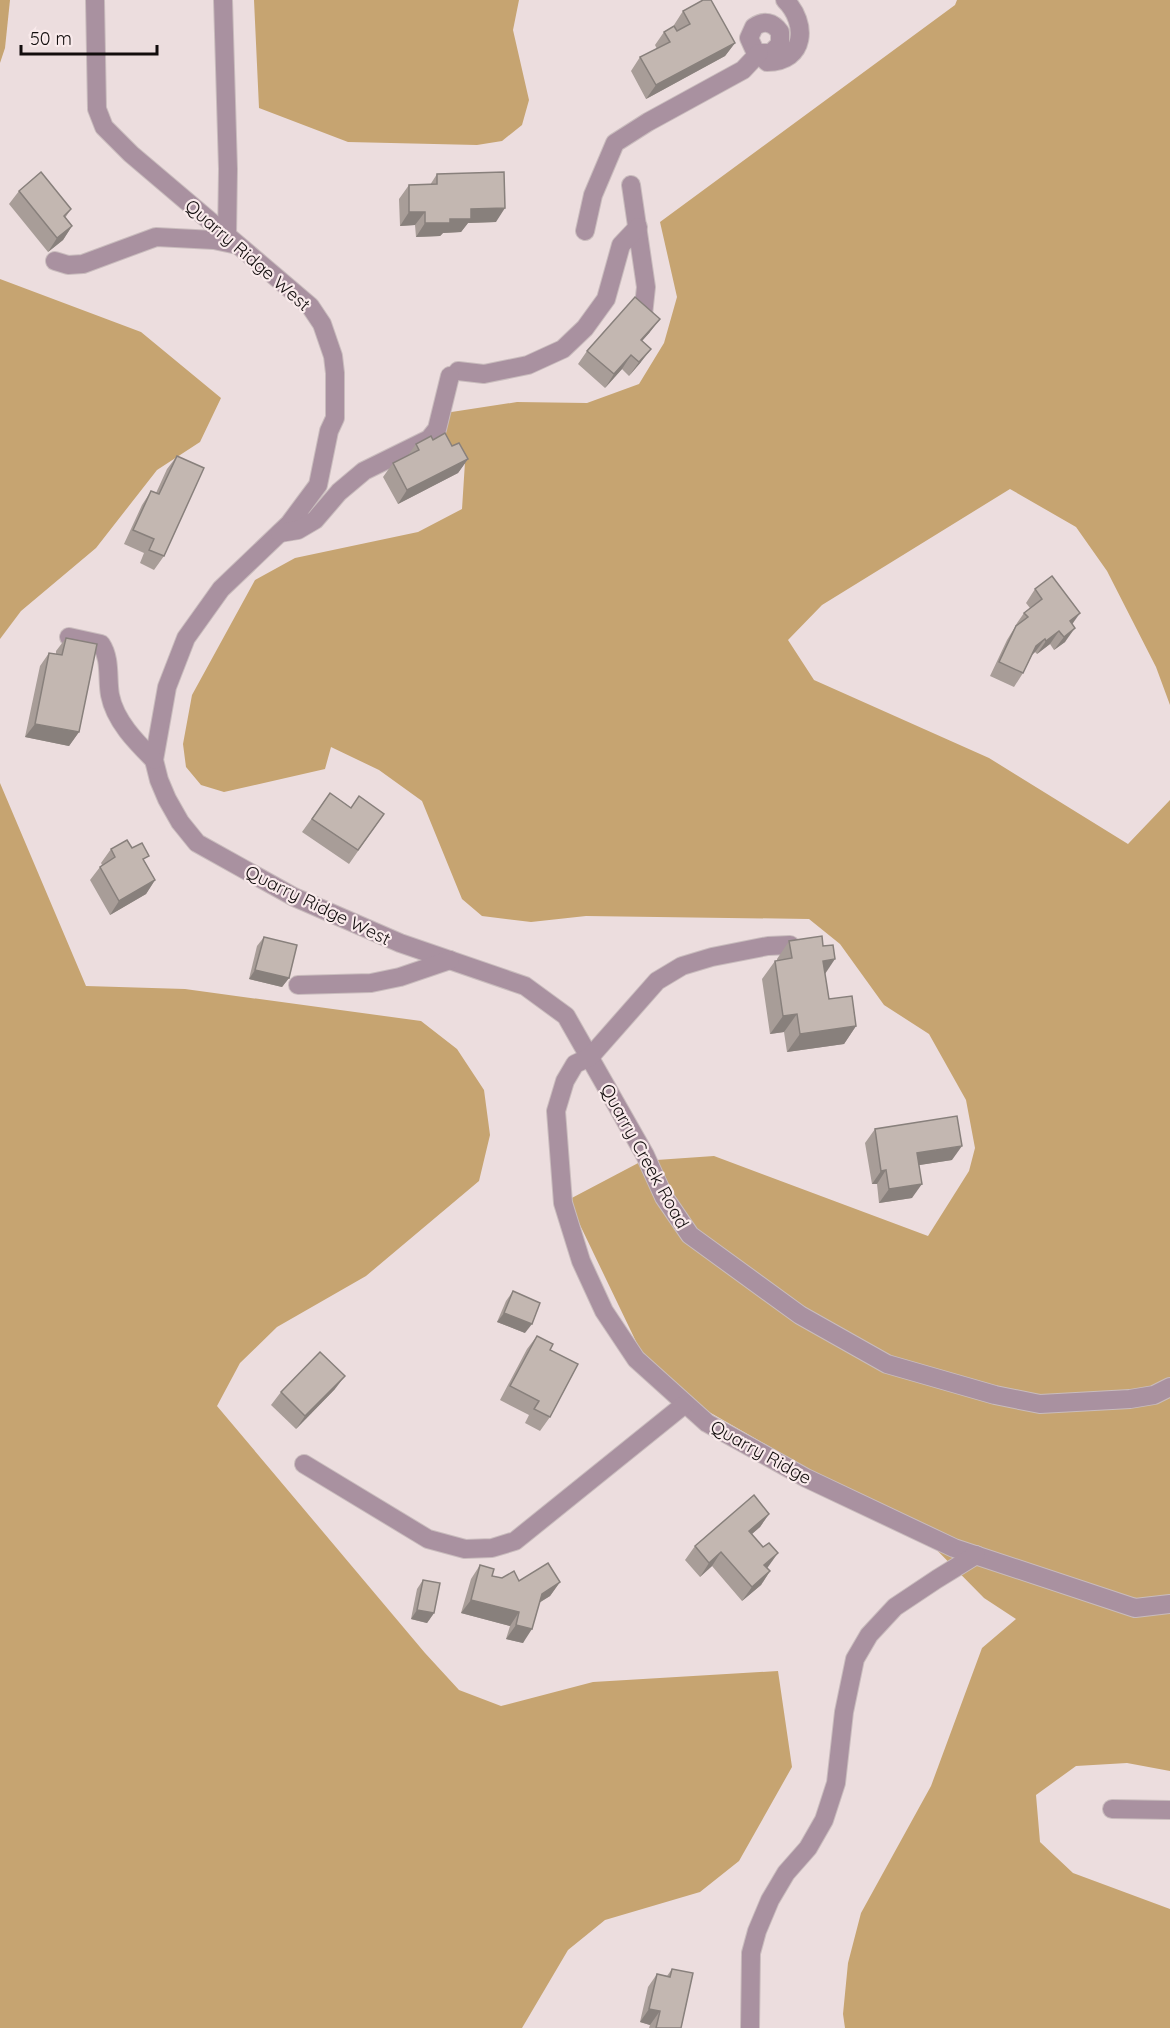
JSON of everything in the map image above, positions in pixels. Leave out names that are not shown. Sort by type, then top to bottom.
[{"type":"street","name":"Quarry Ridge West","points":[[95,0],[96,97],[99,117],[104,127],[131,154],[317,314],[333,356],[335,418],[329,431],[318,485],[304,506],[280,533],[221,589],[186,638],[167,687],[154,760],[167,799],[180,822],[197,843],[294,897],[400,944],[525,986],[566,1016],[590,1057]]},
{"type":"street","points":[[55,261],[68,265],[83,264],[156,237],[231,241],[223,0]]},
{"type":"street","points":[[585,231],[593,195],[615,143],[743,70],[759,53],[769,63],[783,60],[797,47],[801,38],[801,27],[792,8],[785,0]]},
{"type":"street","points":[[631,185],[646,287],[643,315]]},
{"type":"street","points":[[280,533],[298,530],[309,524],[339,492],[364,471],[429,439],[437,429],[454,374],[484,374],[517,368],[563,350],[585,328],[606,299],[621,245],[638,227]]},
{"type":"street","points":[[69,637],[101,644],[106,651],[110,696],[116,712],[132,738],[154,760]]},
{"type":"street","name":"Quarry Ridge","points":[[790,945],[768,946],[712,957],[682,966],[657,981],[590,1057],[575,1064],[565,1081],[556,1111],[563,1203],[581,1261],[604,1311],[636,1359],[707,1424],[806,1478],[954,1548],[1135,1608],[1170,1604]]},
{"type":"street","points":[[298,985],[371,983],[450,960]]},
{"type":"street","name":"Quarry Creek Road","points":[[590,1057],[645,1155],[664,1197],[690,1235],[800,1315],[887,1364],[995,1395],[1040,1404],[1154,1395],[1170,1387]]},
{"type":"street","points":[[304,1464],[428,1539],[465,1549],[492,1548],[515,1540],[685,1404]]},
{"type":"street","points":[[750,2028],[751,1953],[757,1930],[770,1900],[786,1873],[808,1848],[824,1820],[836,1783],[844,1712],[855,1659],[869,1635],[895,1607],[976,1555]]},
{"type":"street","points":[[1112,1809],[1170,1810]]},
{"type":"shaded area","points":[[0,0],[10,0],[5,48],[0,63]]},
{"type":"shaded area","points":[[254,0],[519,0],[513,30],[529,100],[522,125],[502,141],[477,145],[348,142],[259,108]]},
{"type":"shaded area","points":[[957,0],[1170,0],[1170,705],[1156,667],[1107,571],[1076,527],[1010,489],[822,605],[788,640],[814,680],[989,758],[1128,844],[1170,800],[1170,1771],[1127,1763],[1076,1766],[1036,1795],[1040,1842],[1073,1873],[1170,1909],[1170,2028],[845,2028],[843,2014],[848,1963],[861,1913],[931,1786],[982,1648],[1016,1619],[984,1598],[920,1533],[655,1381],[568,1200],[642,1161],[714,1156],[928,1236],[969,1171],[975,1148],[966,1100],[929,1034],[884,1005],[840,944],[809,919],[586,916],[531,922],[482,916],[462,899],[422,801],[379,770],[331,747],[325,769],[224,792],[201,785],[186,767],[183,744],[192,695],[255,580],[295,558],[418,532],[462,509],[465,462],[427,429],[445,413],[517,402],[587,403],[639,384],[664,343],[677,297],[660,222],[955,5]]},
{"type":"shaded area","points":[[0,279],[141,332],[221,398],[200,442],[157,470],[96,548],[21,611],[0,639]]},
{"type":"shaded area","points":[[0,783],[86,986],[185,989],[421,1021],[457,1049],[484,1090],[490,1135],[479,1181],[366,1276],[277,1327],[240,1363],[217,1406],[425,1653],[459,1690],[501,1706],[593,1682],[778,1671],[792,1767],[739,1861],[700,1892],[605,1920],[568,1950],[522,2028],[0,2028]]},
{"type":"building","points":[[703,0],[711,0],[735,43],[656,85],[640,57],[670,42],[664,32],[674,26],[677,31],[690,24],[683,11]]},
{"type":"building","points":[[41,172],[71,209],[64,216],[72,226],[57,238],[19,191]]},
{"type":"building","points":[[504,172],[505,208],[471,209],[471,219],[450,219],[450,223],[425,223],[425,212],[409,212],[409,185],[437,184],[437,174]]},
{"type":"building","points":[[635,297],[660,319],[641,340],[651,349],[639,362],[631,355],[614,374],[587,351]]},
{"type":"building","points":[[445,433],[452,446],[459,443],[468,459],[407,490],[393,463],[419,450],[416,444],[431,436],[433,440]]},
{"type":"building","points":[[177,456],[204,468],[164,556],[149,550],[154,539],[133,530],[151,491],[159,494]]},
{"type":"building","points":[[1052,576],[1080,613],[1070,621],[1075,628],[1064,637],[1059,631],[1036,646],[1023,673],[999,662],[1016,626],[1028,617],[1024,613],[1042,599],[1035,589]]},
{"type":"building","points":[[66,638],[97,644],[79,732],[35,724],[49,653],[62,655]]},
{"type":"building","points":[[330,793],[351,808],[359,796],[384,814],[358,850],[312,819]]},
{"type":"building","points":[[127,840],[132,848],[142,843],[149,856],[143,859],[155,880],[119,901],[100,867],[115,857],[111,849]]},
{"type":"building","points":[[822,936],[823,946],[833,945],[835,959],[823,961],[829,999],[852,996],[856,1026],[800,1034],[797,1014],[783,1016],[775,961],[792,958],[789,941]]},
{"type":"building","points":[[264,937],[297,945],[289,978],[255,970]]},
{"type":"building","points":[[957,1116],[962,1146],[917,1153],[922,1184],[889,1189],[886,1170],[881,1171],[875,1129]]},
{"type":"building","points":[[513,1291],[540,1303],[532,1324],[504,1313]]},
{"type":"building","points":[[537,1336],[553,1344],[550,1350],[578,1364],[550,1417],[534,1409],[539,1401],[510,1386]]},
{"type":"building","points":[[320,1352],[345,1376],[305,1416],[281,1392]]},
{"type":"building","points":[[754,1495],[769,1514],[749,1531],[763,1547],[769,1543],[778,1553],[764,1565],[770,1571],[752,1587],[721,1552],[709,1563],[695,1546]]},
{"type":"building","points":[[548,1563],[560,1582],[542,1594],[532,1629],[516,1625],[519,1612],[471,1600],[480,1565],[494,1569],[492,1576],[502,1578],[514,1571],[519,1581]]},
{"type":"building","points":[[423,1580],[440,1583],[434,1613],[417,1610]]},
{"type":"building","points":[[672,1969],[693,1973],[681,2028],[656,2028],[660,2011],[649,2009],[657,1974],[670,1977]]}]
